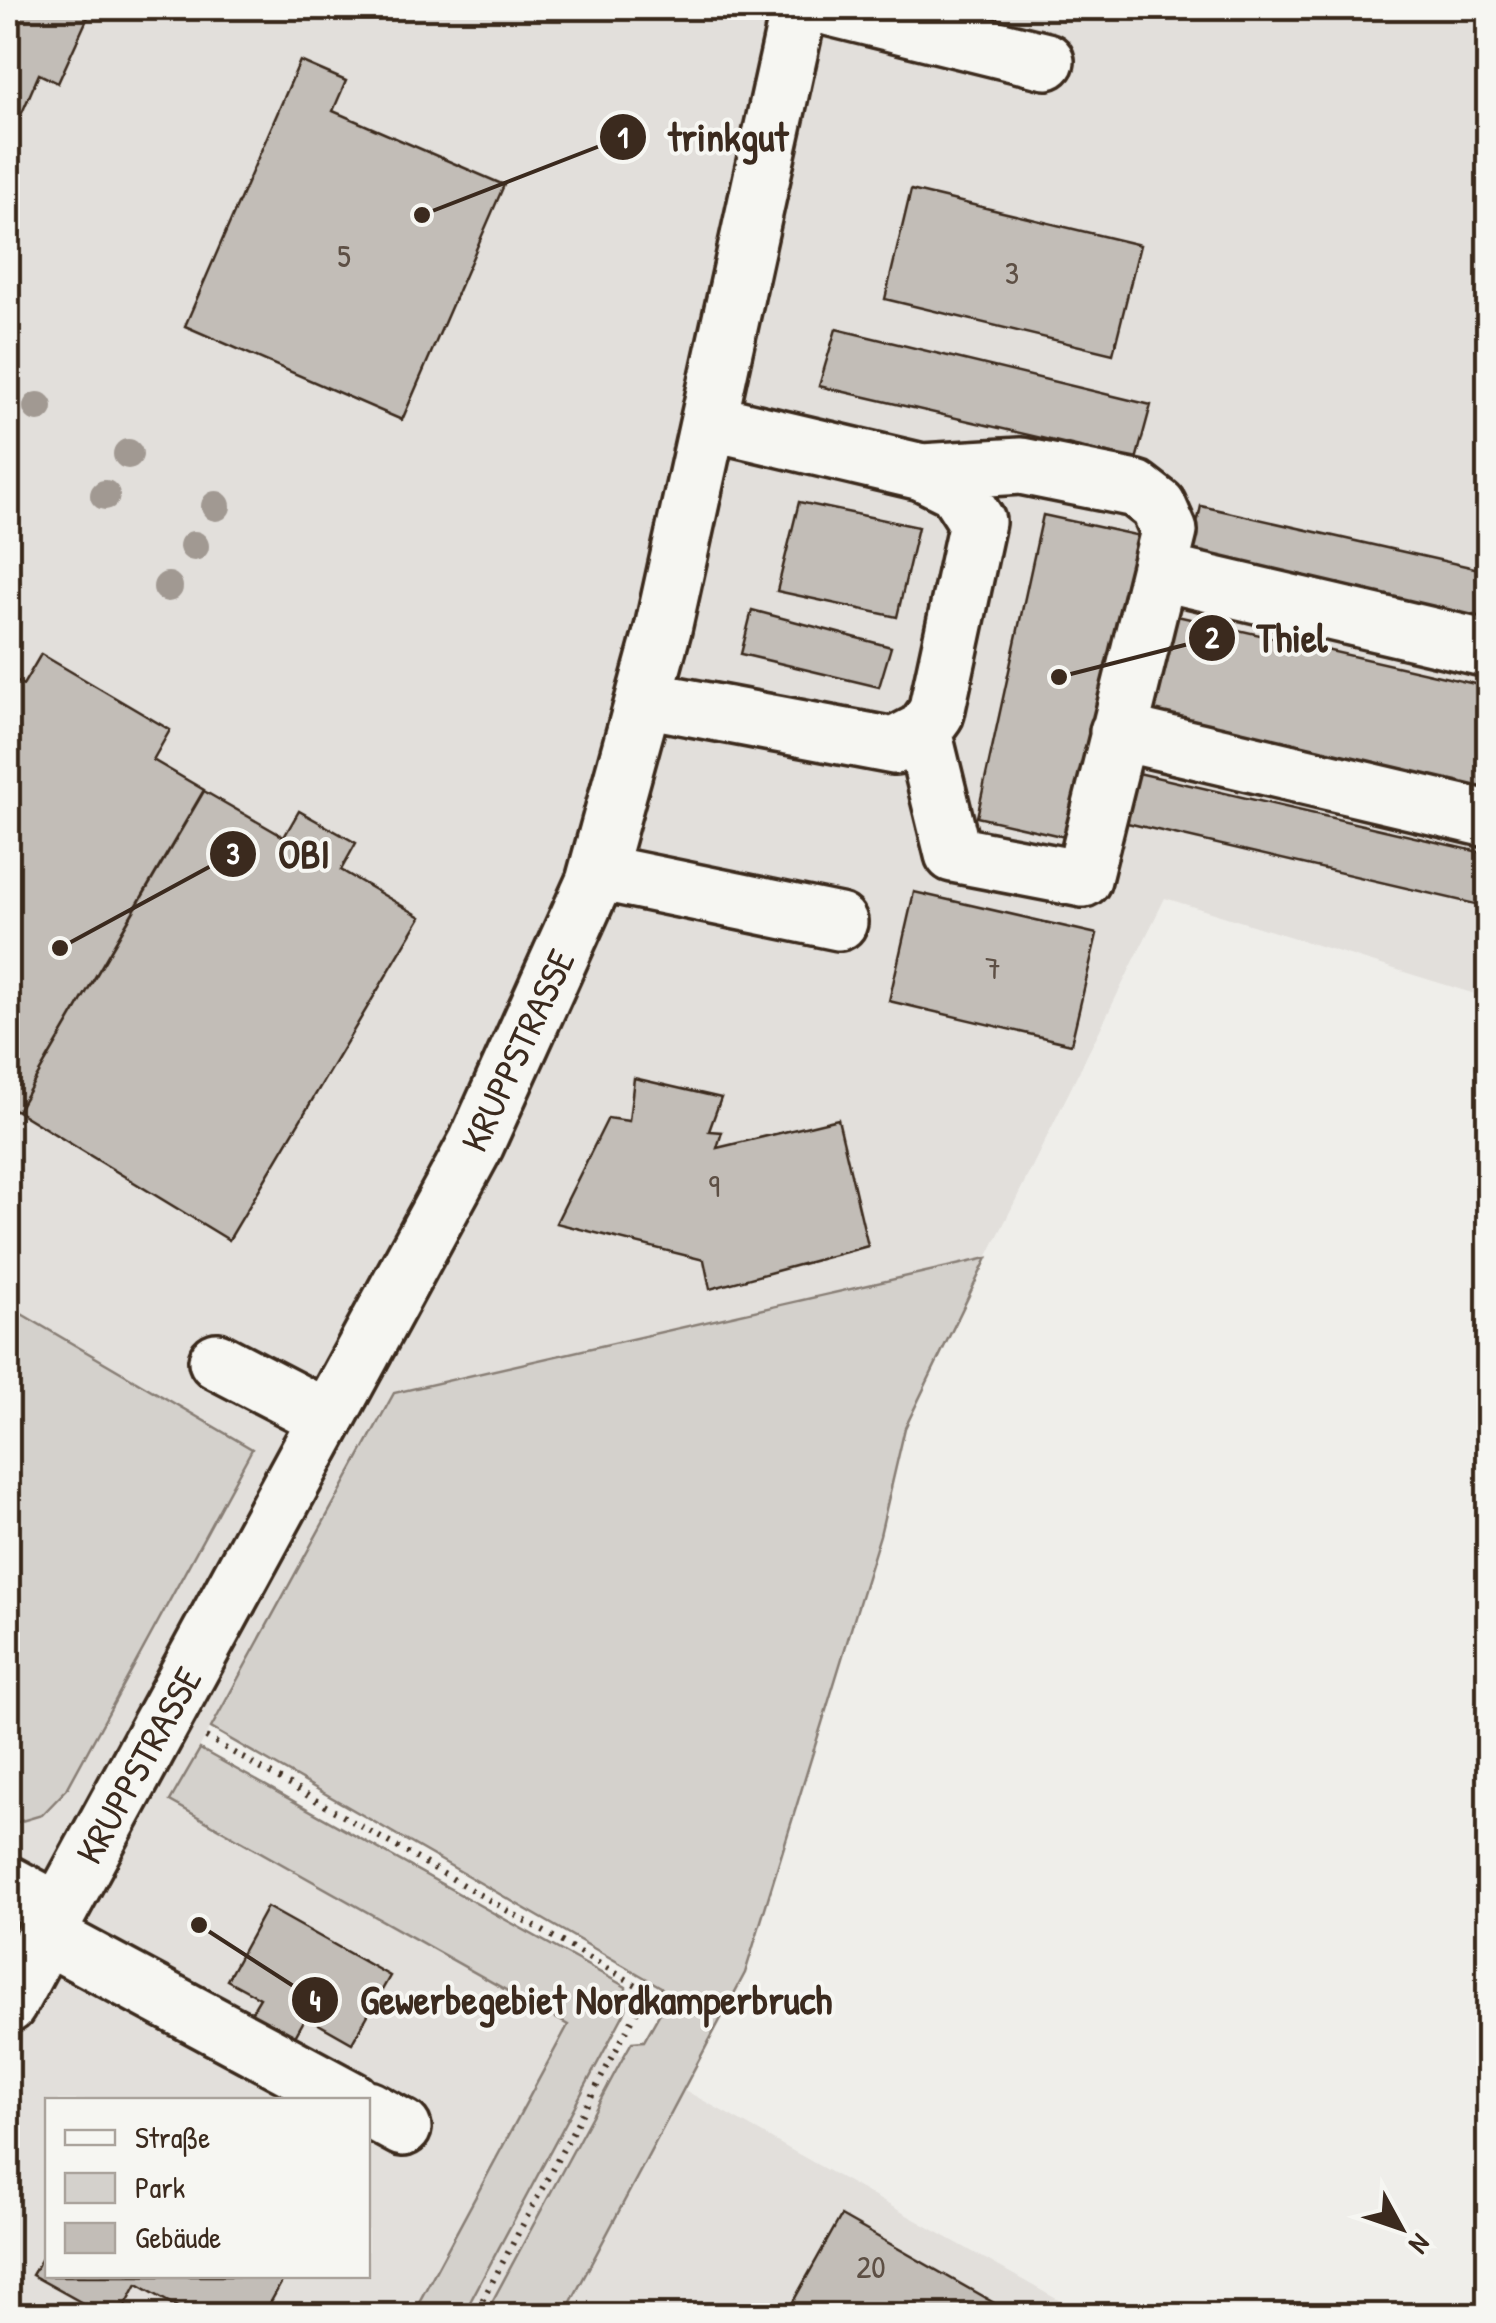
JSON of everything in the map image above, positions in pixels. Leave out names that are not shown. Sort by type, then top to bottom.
[{"type":"street","name":"KRUPPSTRASSE","points":[[8,2005],[476,1144],[596,872],[644,698],[710,422],[799,8]]},
{"type":"street","points":[[831,8],[1046,61]]},
{"type":"street","points":[[644,698],[894,746],[923,731],[936,713],[977,522],[956,489],[922,472],[710,422]]},
{"type":"street","points":[[922,472],[1021,466],[1136,490],[1158,506],[1169,531],[1083,879],[954,854],[923,731]]},
{"type":"street","points":[[1159,572],[1488,649]]},
{"type":"street","points":[[1118,732],[1488,820]]},
{"type":"street","points":[[596,872],[839,922]]},
{"type":"street","points":[[216,1361],[327,1418]]},
{"type":"street","points":[[8,1884],[52,1923],[349,2098]]},
{"type":"path","points":[[166,1714],[640,1987],[638,2010],[474,2316]]},
{"type":"shaded area","points":[[8,8],[1488,8],[1488,998],[1165,898],[987,1258],[394,1393],[170,1801],[1085,2315],[8,2315],[8,1825],[42,1815],[252,1449],[8,1306]]},
{"type":"green space","points":[[987,1258],[905,1428],[880,1535],[745,1973],[564,2315],[485,2315],[632,2042],[644,2041],[666,2002],[661,1987],[211,1728],[394,1393]]},
{"type":"green space","points":[[8,1306],[252,1449],[67,1789],[42,1815],[8,1825]]},
{"type":"green space","points":[[200,1749],[626,1987],[626,2010],[463,2315],[412,2315],[568,2025],[170,1801]]},
{"type":"building","points":[[8,8],[92,8],[58,83],[39,74],[8,145]]},
{"type":"building","points":[[300,61],[346,81],[333,111],[504,185],[402,420],[185,326]]},
{"type":"building","points":[[911,190],[1140,245],[1113,354],[885,299]]},
{"type":"building","points":[[836,329],[1151,405],[1136,460],[819,386]]},
{"type":"building","points":[[799,502],[918,527],[897,617],[777,591]]},
{"type":"building","points":[[1201,506],[1488,571],[1488,623],[1190,555]]},
{"type":"building","points":[[1043,515],[1140,536],[1074,839],[977,817]]},
{"type":"building","points":[[752,610],[891,647],[879,687],[741,654]]},
{"type":"building","points":[[1164,613],[1488,687],[1488,791],[1142,711]]},
{"type":"building","points":[[41,654],[170,730],[153,760],[204,790],[17,1111],[8,1105],[8,676],[23,685]]},
{"type":"building","points":[[1121,769],[1488,854],[1488,907],[1110,819]]},
{"type":"building","points":[[204,791],[284,837],[299,811],[356,843],[341,870],[421,917],[229,1240],[17,1111]]},
{"type":"building","points":[[914,892],[1097,934],[1071,1044],[889,1001]]},
{"type":"building","points":[[634,1078],[721,1098],[709,1131],[722,1132],[717,1148],[838,1119],[868,1246],[710,1289],[704,1260],[556,1223],[608,1118],[629,1121]]},
{"type":"building","points":[[267,1907],[390,1976],[352,2043],[306,2017],[292,2042],[248,2018],[260,1998],[227,1980]]},
{"type":"building","points":[[841,2216],[1017,2316],[785,2316]]},
{"type":"building","points":[[45,2253],[45,2278],[284,2278],[263,2316],[193,2316],[137,2284],[120,2316],[106,2316],[32,2275]]},
{"type":"place","name":"trinkgut","points":[[422,215]]},
{"type":"place","name":"Thiel","points":[[1059,677]]},
{"type":"place","name":"OBI","points":[[60,948]]},
{"type":"place","name":"Gewerbegebiet Nordkamperbruch","points":[[199,1925]]}]
